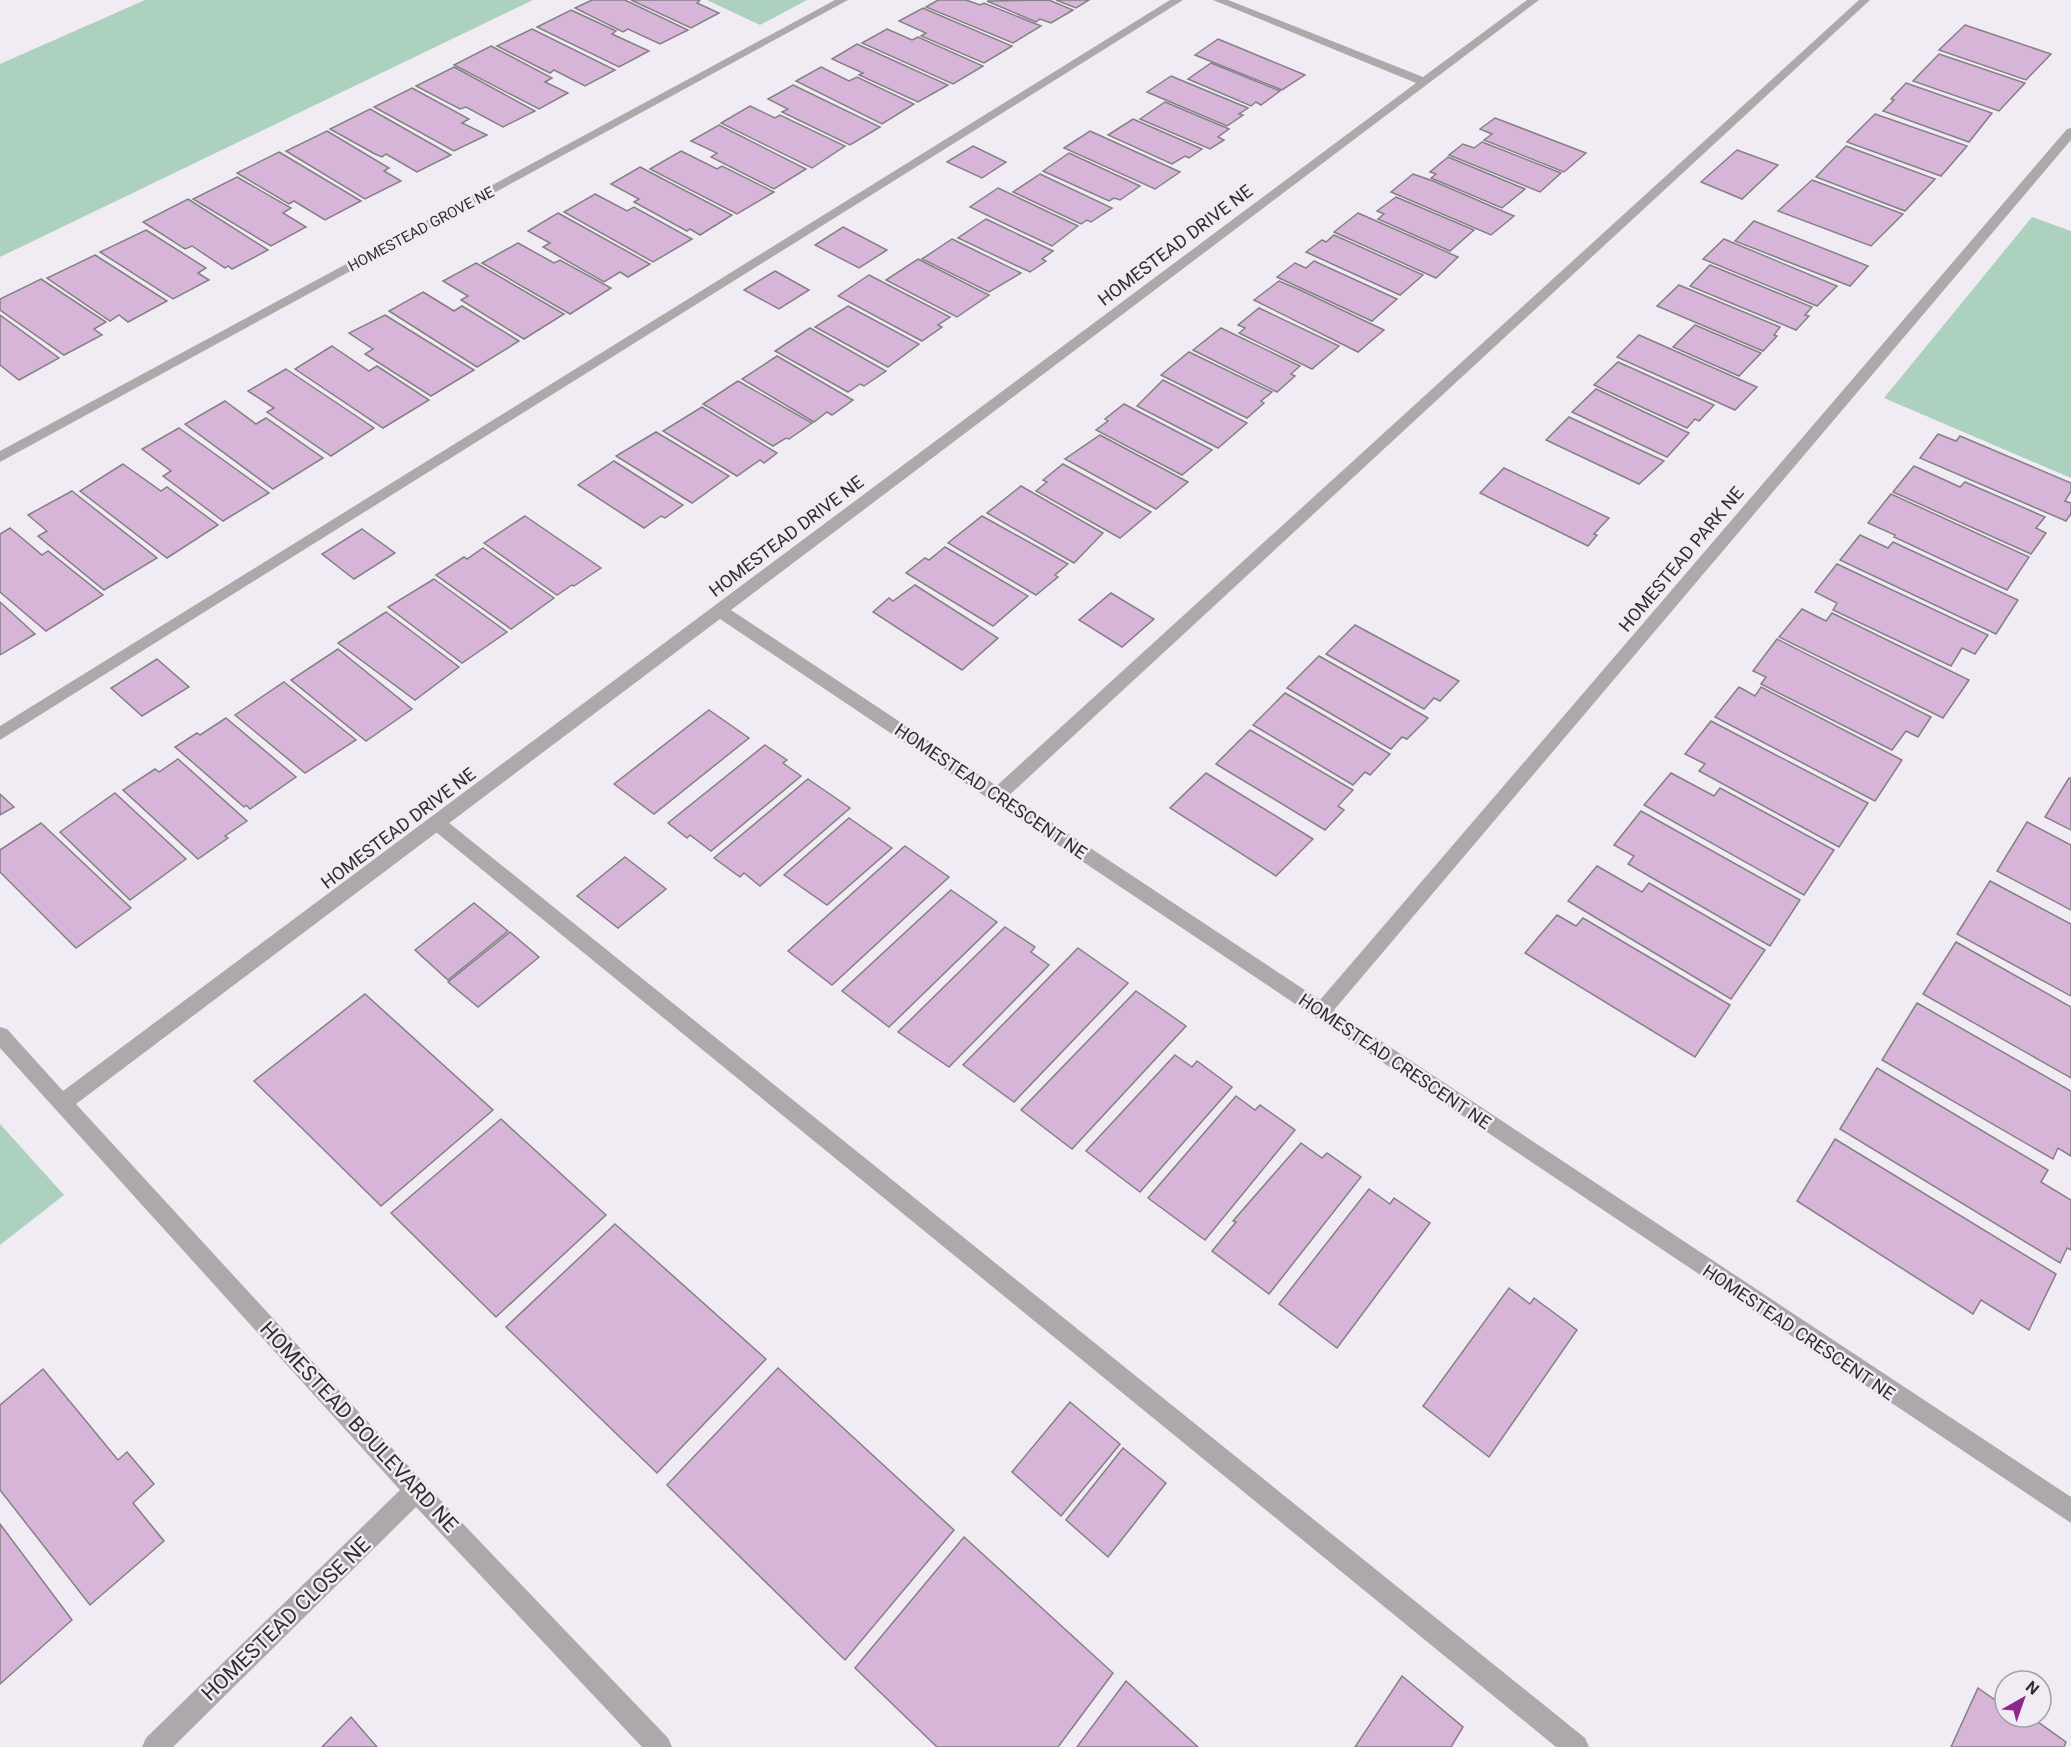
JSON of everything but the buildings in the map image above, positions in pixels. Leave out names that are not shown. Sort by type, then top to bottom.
[{"type":"street","name":"HOMESTEAD GROVE NE","points":[[0,457],[843,0]]},
{"type":"street","points":[[0,734],[1178,0]]},
{"type":"street","points":[[1218,0],[1424,82]]},
{"type":"street","name":"HOMESTEAD DRIVE NE","points":[[62,1104],[1534,0]]},
{"type":"street","points":[[998,795],[1865,0]]},
{"type":"street","name":"HOMESTEAD PARK NE","points":[[1321,1012],[2071,132]]},
{"type":"street","name":"HOMESTEAD CRESCENT NE","points":[[720,611],[1944,1429],[2071,1511]]},
{"type":"street","points":[[437,823],[1576,1747]]},
{"type":"street","points":[[0,1035],[62,1104]]},
{"type":"street","name":"HOMESTEAD BOULEVARD NE","points":[[62,1104],[416,1491],[659,1747]]},
{"type":"street","name":"HOMESTEAD CLOSE NE","points":[[155,1747],[416,1491]]},
{"type":"green space","points":[[145,0],[533,0],[0,257],[0,64]]},
{"type":"green space","points":[[707,0],[807,0],[760,25]]},
{"type":"green space","points":[[2032,217],[2071,231],[2071,478],[1884,398]]},
{"type":"green space","points":[[0,1124],[64,1195],[0,1245]]}]
